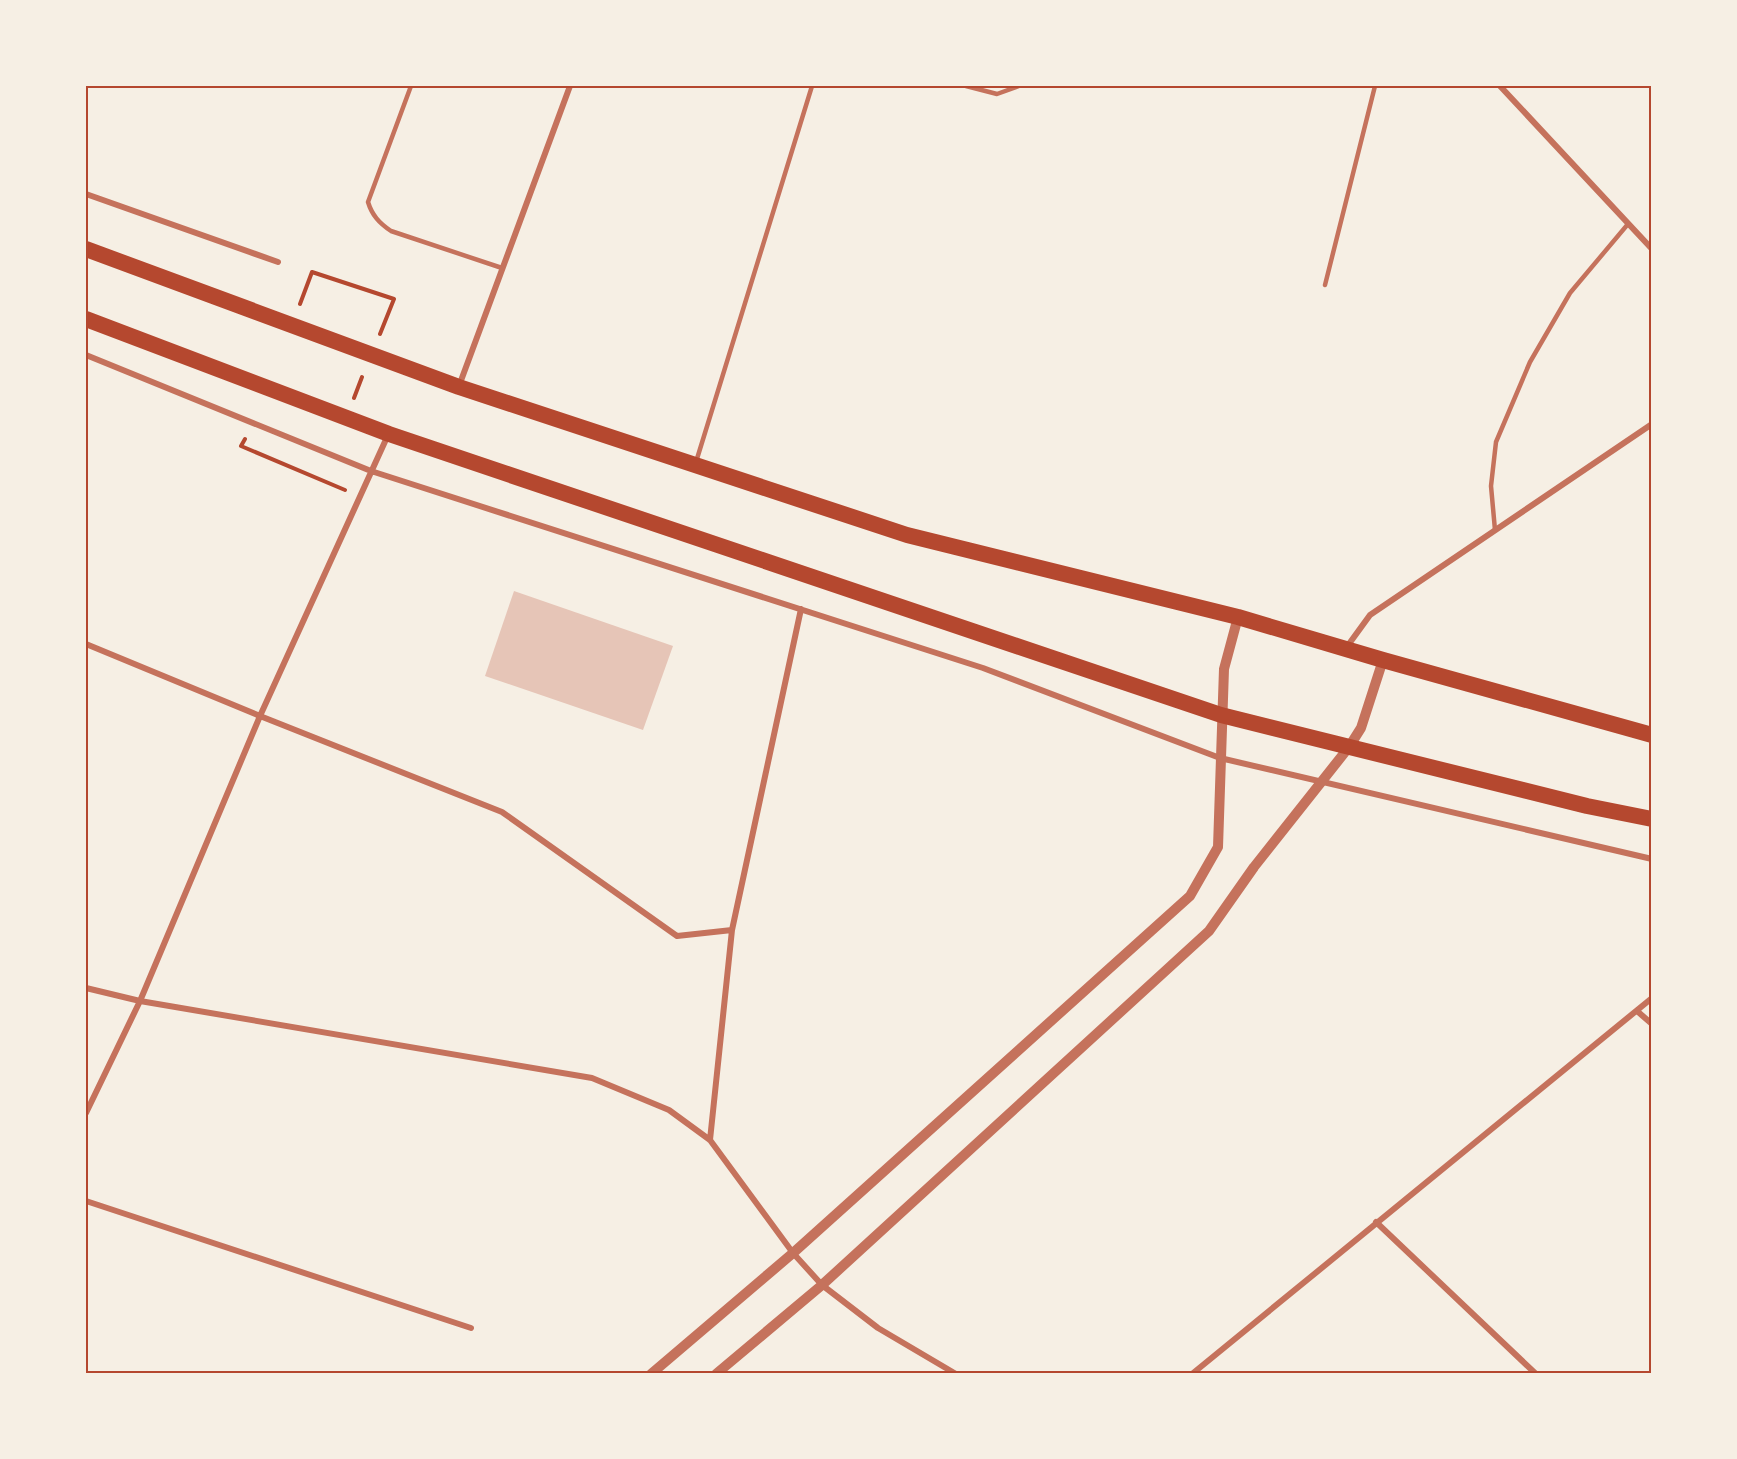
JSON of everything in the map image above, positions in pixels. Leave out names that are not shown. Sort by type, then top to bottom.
[{"type":"highway","points":[[86,249],[459,387],[907,535],[1238,617],[1652,735]]},
{"type":"highway","points":[[86,319],[388,434],[1221,715],[1587,806],[1652,819]]},
{"type":"street","points":[[459,387],[570,86]]},
{"type":"street","points":[[1500,86],[1652,249]]},
{"type":"street","points":[[86,194],[278,262]]},
{"type":"street","points":[[86,355],[371,471],[983,668],[1220,758],[1652,859]]},
{"type":"street","points":[[1346,648],[1370,615],[1652,424]]},
{"type":"street","points":[[86,1113],[140,1001],[260,716],[388,434]]},
{"type":"street","points":[[710,1140],[732,930],[801,609]]},
{"type":"street","points":[[651,1374],[793,1253],[1190,896],[1218,848],[1224,669],[1238,617]]},
{"type":"street","points":[[86,644],[502,812],[677,936],[732,930]]},
{"type":"street","points":[[716,1374],[822,1285],[1209,932],[1254,867],[1350,747],[1365,718],[1383,660]]},
{"type":"street","points":[[86,988],[140,1001],[592,1078],[669,1110],[710,1140],[793,1253],[822,1285],[878,1328],[956,1374]]},
{"type":"street","points":[[1192,1374],[1652,998]]},
{"type":"street","points":[[1637,1011],[1652,1024]]},
{"type":"street","points":[[86,1201],[471,1328]]},
{"type":"street","points":[[1376,1222],[1536,1374]]},
{"type":"lane","points":[[411,86],[368,202],[370,209],[381,225],[391,231],[502,268]]},
{"type":"lane","points":[[695,464],[812,86]]},
{"type":"lane","points":[[966,86],[997,94],[1019,86]]},
{"type":"lane","points":[[1325,285],[1375,86]]},
{"type":"lane","points":[[1495,530],[1491,486],[1496,442],[1530,362],[1570,293],[1628,224]]},
{"type":"building","points":[[514,591],[673,646],[643,730],[485,676]]}]
